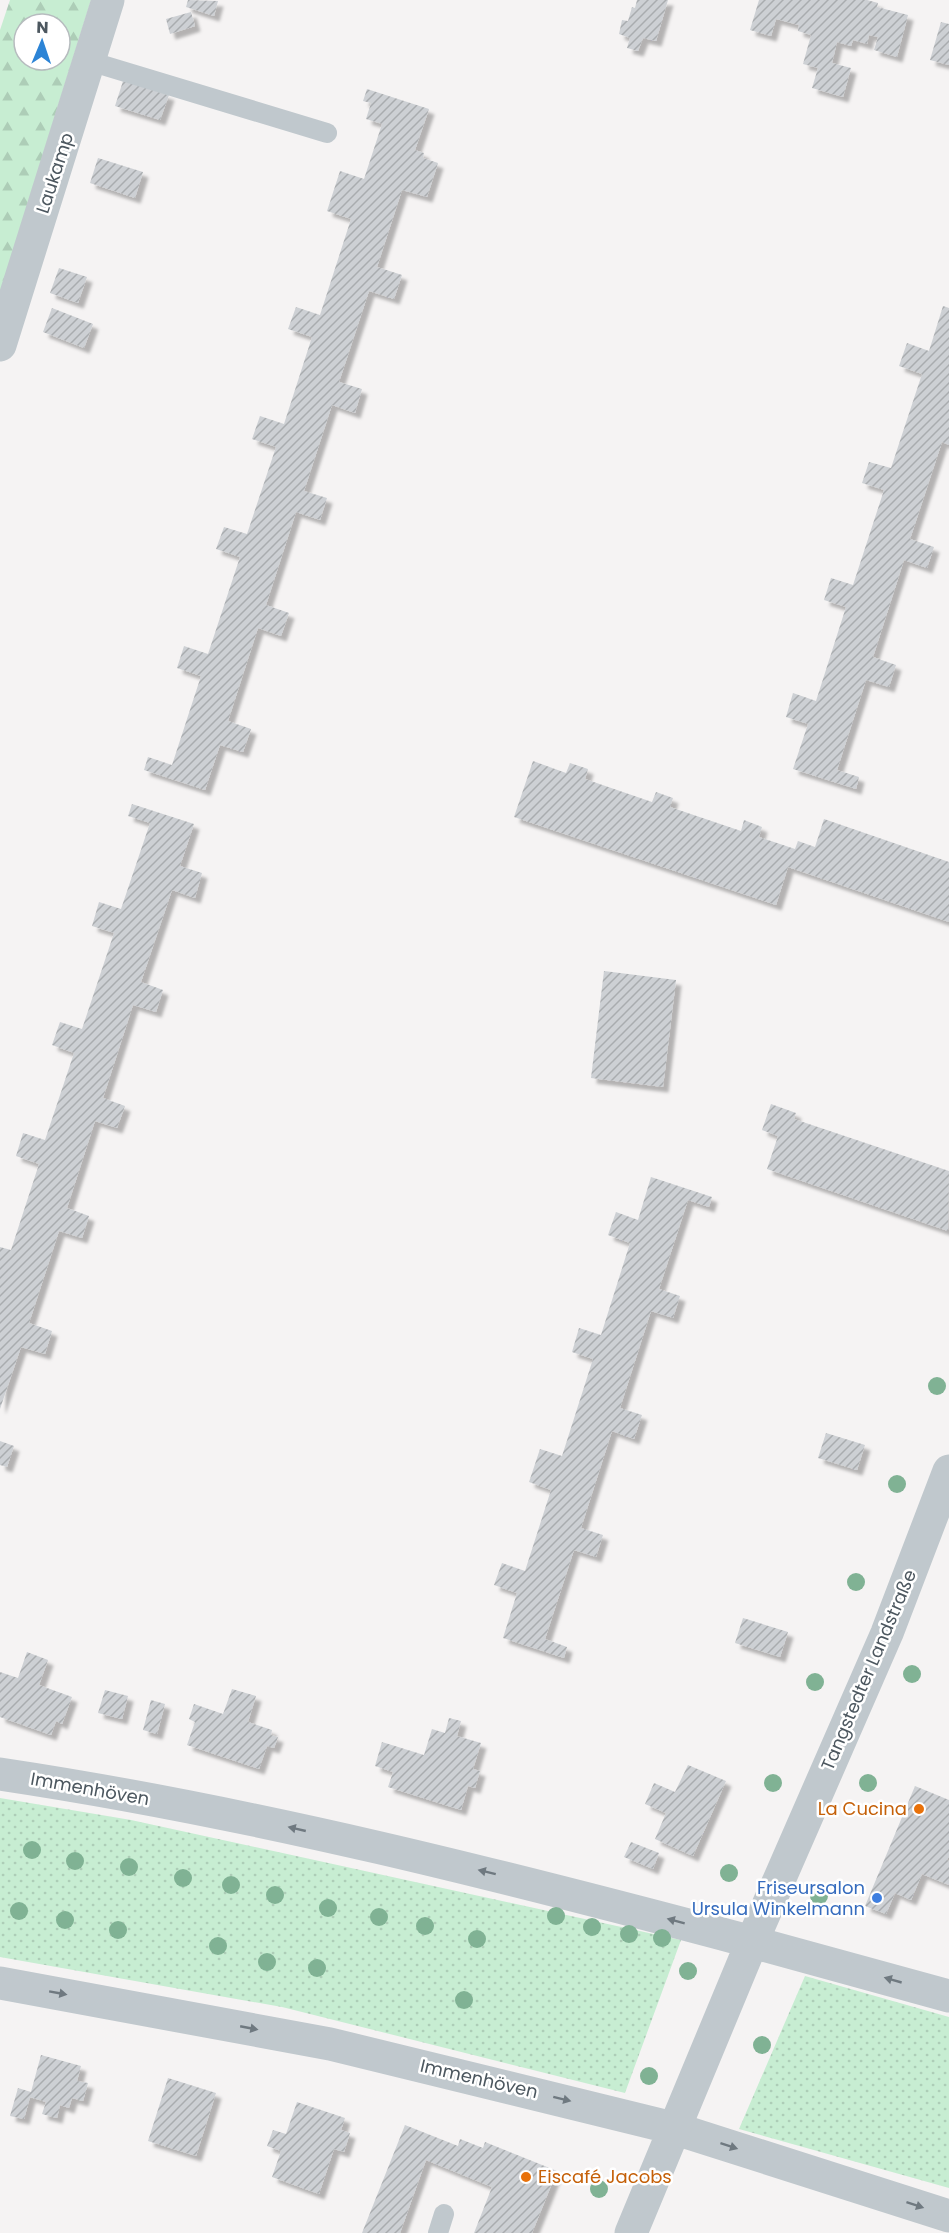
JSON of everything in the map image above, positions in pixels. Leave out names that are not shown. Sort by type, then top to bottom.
[{"type":"street","name":"Laukamp","points":[[0,345],[108,0]]},
{"type":"street","name":"Tangstedter Landstraße","points":[[631,2233],[752,1941],[887,1633],[948,1476]]},
{"type":"street","name":"Immenhöven","points":[[0,1774],[109,1790],[482,1871],[752,1941],[949,1996]]},
{"type":"street","name":"Immenhöven","points":[[0,1983],[330,2044],[673,2128],[949,2216]]},
{"type":"lane","points":[[89,61],[327,133]]},
{"type":"green space","points":[[10,0],[91,0],[72,61],[72,12],[12,12],[12,72],[69,72],[0,293],[0,30]]},
{"type":"green space","points":[[0,1798],[131,1820],[681,1940],[625,2093],[282,2007],[0,1957]]},
{"type":"green space","points":[[805,1976],[949,2017],[949,2188],[739,2129]]},
{"type":"building","points":[[188,0],[218,1],[214,16],[186,7]]},
{"type":"building","points":[[637,0],[668,0],[656,41],[643,38],[638,51],[627,48],[630,38],[619,34],[622,20],[628,21],[632,7],[635,8]]},
{"type":"building","points":[[759,0],[867,0],[878,3],[877,7],[908,15],[897,57],[874,50],[878,37],[869,35],[867,44],[853,40],[851,46],[837,42],[832,63],[851,68],[843,97],[812,88],[818,68],[803,64],[811,35],[798,31],[799,25],[776,19],[771,36],[750,30]]},
{"type":"building","points":[[191,12],[195,26],[170,34],[166,19]]},
{"type":"building","points":[[941,22],[949,24],[949,65],[930,60]]},
{"type":"building","points":[[123,81],[169,95],[160,120],[115,106]]},
{"type":"building","points":[[367,89],[429,109],[415,150],[424,153],[423,158],[438,163],[427,197],[402,190],[377,267],[402,275],[394,299],[369,291],[339,382],[362,389],[355,413],[332,405],[304,491],[327,498],[320,520],[296,512],[266,605],[289,613],[281,636],[258,628],[228,721],[251,729],[243,752],[220,745],[205,790],[144,770],[148,757],[172,765],[201,676],[177,668],[184,646],[208,654],[240,557],[216,549],[224,527],[247,534],[276,447],[252,439],[260,416],[284,424],[312,337],[288,329],[296,307],[320,315],[351,219],[327,211],[340,171],[364,179],[382,124],[366,119],[371,103],[363,101]]},
{"type":"building","points":[[98,158],[143,172],[135,198],[90,183]]},
{"type":"building","points":[[59,268],[87,277],[78,303],[50,293]]},
{"type":"building","points":[[943,306],[949,308],[949,445],[942,442],[910,539],[934,547],[927,568],[904,560],[873,657],[896,665],[889,687],[866,680],[837,770],[859,777],[856,789],[793,769],[808,724],[786,717],[793,693],[816,701],[846,607],[824,600],[831,578],[853,585],[884,490],[862,483],[869,462],[891,468],[922,374],[899,366],[907,343],[929,351]]},
{"type":"building","points":[[52,308],[93,324],[84,348],[43,332]]},
{"type":"building","points":[[533,761],[566,773],[570,763],[588,769],[585,779],[652,802],[656,792],[673,798],[670,807],[741,831],[744,820],[762,827],[759,837],[795,849],[798,841],[815,847],[824,819],[949,862],[949,922],[788,867],[776,905],[514,817]]},
{"type":"building","points":[[132,804],[194,824],[180,866],[202,873],[195,898],[172,890],[141,982],[163,990],[156,1012],[133,1005],[103,1098],[125,1106],[117,1128],[95,1121],[67,1208],[89,1216],[82,1238],[59,1231],[29,1323],[52,1331],[45,1354],[21,1347],[0,1409],[0,1247],[11,1250],[39,1164],[16,1156],[23,1133],[45,1140],[74,1053],[52,1045],[60,1022],[82,1029],[114,933],[92,926],[99,902],[121,909],[150,823],[128,816]]},
{"type":"building","points":[[604,971],[676,980],[663,1087],[591,1078]]},
{"type":"building","points":[[771,1104],[796,1113],[794,1119],[949,1171],[948,1231],[767,1169],[778,1136],[762,1130]]},
{"type":"building","points":[[651,1177],[712,1197],[709,1207],[688,1200],[659,1289],[680,1296],[673,1318],[651,1311],[620,1408],[642,1415],[634,1439],[612,1431],[581,1528],[603,1535],[596,1557],[574,1550],[545,1639],[567,1647],[564,1658],[503,1638],[517,1593],[494,1585],[502,1563],[525,1571],[551,1490],[529,1482],[540,1449],[562,1456],[593,1359],[572,1352],[579,1328],[601,1335],[630,1243],[608,1235],[616,1212],[638,1220]]},
{"type":"building","points":[[826,1433],[865,1445],[857,1470],[818,1458]]},
{"type":"building","points":[[0,1441],[14,1446],[7,1467],[0,1465]]},
{"type":"building","points":[[743,1618],[788,1632],[780,1657],[735,1643]]},
{"type":"building","points":[[27,1652],[48,1660],[39,1685],[72,1697],[62,1724],[56,1721],[51,1735],[0,1717],[0,1672],[18,1678]]},
{"type":"building","points":[[232,1689],[256,1696],[248,1722],[272,1730],[271,1735],[278,1737],[274,1748],[267,1746],[259,1769],[187,1745],[195,1722],[189,1719],[194,1704],[223,1714]]},
{"type":"building","points":[[105,1690],[128,1696],[122,1719],[98,1713]]},
{"type":"building","points":[[151,1700],[165,1704],[157,1734],[143,1730]]},
{"type":"building","points":[[449,1718],[461,1721],[457,1736],[481,1743],[473,1769],[480,1771],[475,1788],[468,1786],[461,1810],[388,1787],[393,1772],[375,1766],[382,1742],[424,1755],[432,1729],[445,1733]]},
{"type":"building","points":[[688,1765],[726,1781],[693,1856],[655,1839],[666,1813],[645,1804],[654,1783],[675,1792]]},
{"type":"building","points":[[915,1786],[949,1800],[949,1856],[947,1860],[949,1861],[949,1885],[922,1874],[911,1900],[895,1893],[886,1914],[865,1906]]},
{"type":"building","points":[[631,1842],[659,1853],[653,1869],[624,1857]]},
{"type":"building","points":[[41,2055],[81,2066],[77,2081],[88,2083],[83,2101],[72,2098],[69,2108],[60,2105],[57,2118],[42,2114],[46,2102],[30,2097],[24,2119],[10,2116],[18,2088],[31,2092]]},
{"type":"building","points":[[168,2078],[216,2093],[196,2156],[148,2141]]},
{"type":"building","points":[[297,2102],[345,2118],[341,2130],[350,2133],[344,2152],[334,2149],[319,2194],[272,2177],[281,2151],[267,2146],[273,2130],[286,2134]]},
{"type":"building","points":[[405,2125],[458,2146],[460,2139],[483,2148],[485,2142],[557,2171],[532,2233],[474,2233],[492,2187],[426,2160],[400,2233],[362,2233]]},
{"type":"place","name":"La Cucina","points":[[919,1809]]},
{"type":"place","name":"Friseursalon Ursula Winkelmann","points":[[877,1898]]},
{"type":"place","name":"Eiscafé Jacobs","points":[[526,2177]]}]
